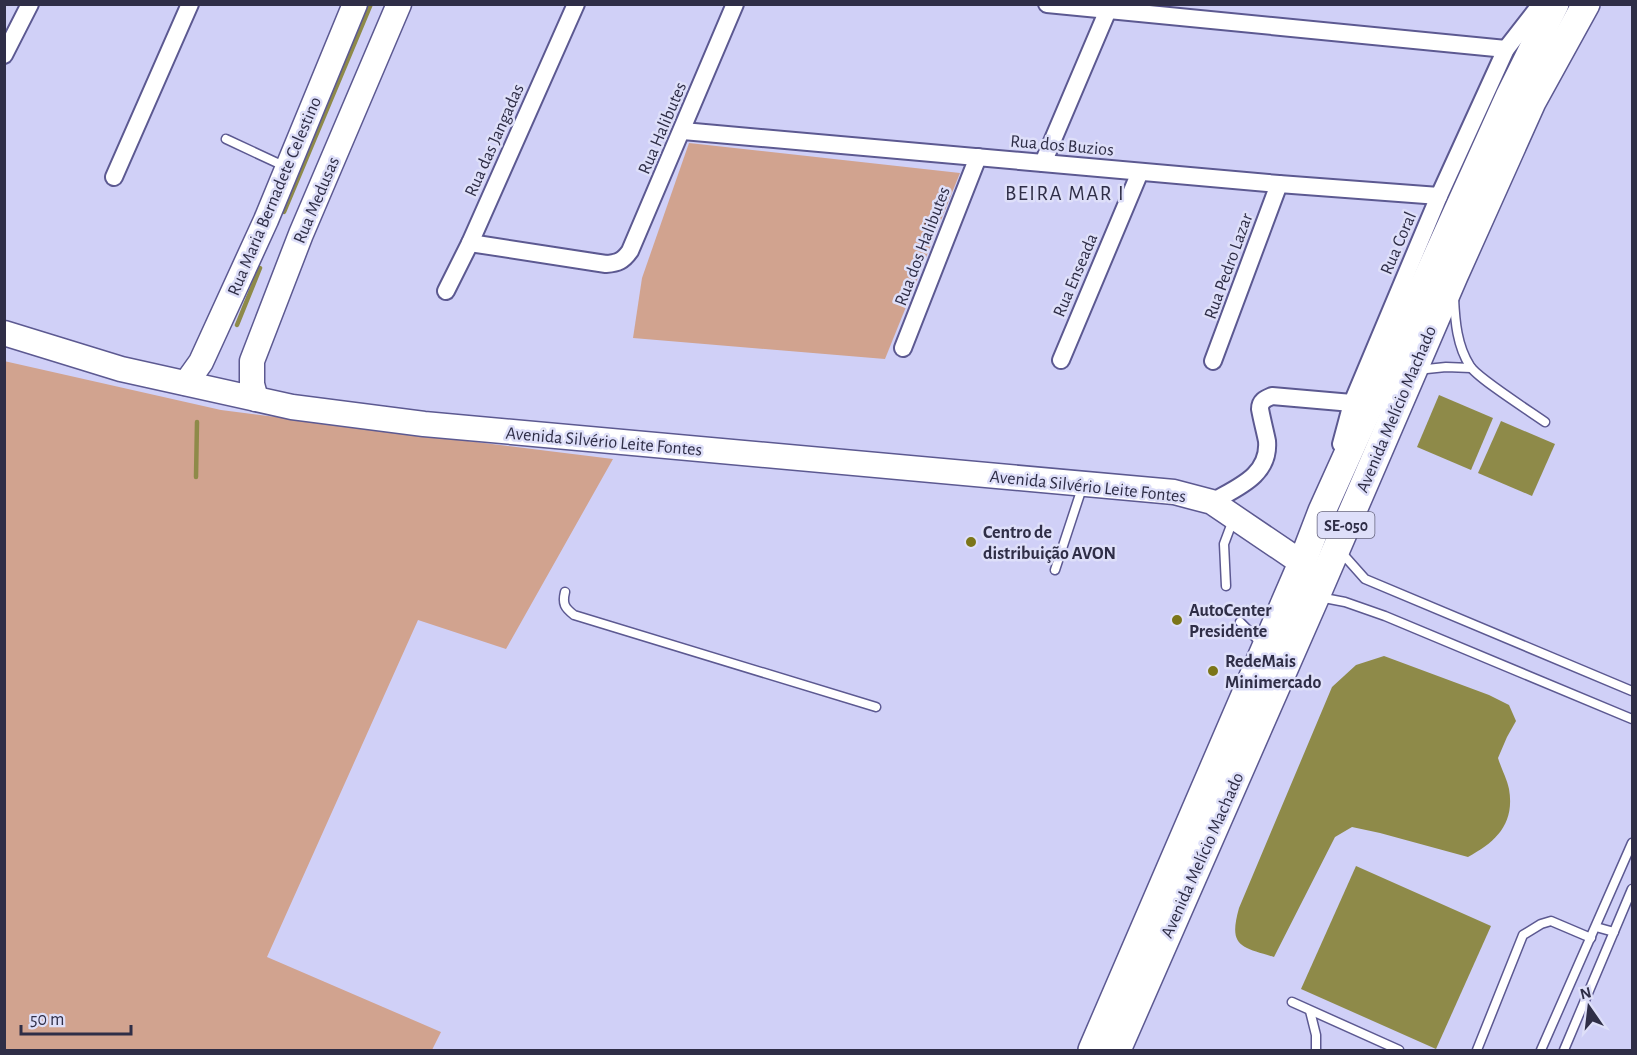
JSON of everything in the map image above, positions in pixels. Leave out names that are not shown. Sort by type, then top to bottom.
[{"type":"main road","name":"Rua Maria Bernadete Celestino","points":[[186,383],[201,362],[266,220],[355,4]]},
{"type":"main road","name":"Rua Medusas","points":[[256,399],[252,384],[252,361],[301,234],[399,4]]},
{"type":"main road","name":"Avenida Melício Machado","points":[[1092,1050],[1302,563],[1322,511],[1509,97],[1555,4]]},
{"type":"main road","name":"Avenida Melício Machado","points":[[1117,1050],[1532,102],[1586,4]]},
{"type":"main road","points":[[266,220],[301,234]]},
{"type":"main road","name":"Avenida Silvério Leite Fontes","points":[[4,333],[122,369],[292,407],[424,424],[1084,482],[1174,492],[1212,502]]},
{"type":"main road","points":[[1212,502],[1302,563]]},
{"type":"street","points":[[4,55],[30,4]]},
{"type":"street","points":[[114,177],[190,4]]},
{"type":"street","name":"Rua das Jangadas","points":[[446,291],[470,243],[576,4]]},
{"type":"street","name":"Rua Halibutes","points":[[470,243],[606,264],[618,263],[630,251],[735,4]]},
{"type":"street","points":[[1047,4],[1506,49]]},
{"type":"street","name":"Rua Coral","points":[[1322,511],[1352,403],[1439,196],[1506,49],[1541,4]]},
{"type":"street","points":[[1043,163],[1108,10]]},
{"type":"street","name":"Rua dos Buzios","points":[[682,131],[1439,196]]},
{"type":"street","name":"Rua dos Halibutes","points":[[903,348],[978,158]]},
{"type":"street","name":"Rua Enseada","points":[[1061,360],[1140,172]]},
{"type":"street","name":"Rua Pedro Lazar","points":[[1213,361],[1279,184]]},
{"type":"street","points":[[1212,502],[1252,479],[1263,465],[1267,443],[1260,404],[1264,399],[1272,396],[1352,403]]},
{"type":"lane","points":[[226,139],[287,167]]},
{"type":"lane","points":[[1454,276],[1455,314],[1460,344],[1471,368],[1545,422]]},
{"type":"lane","points":[[1413,371],[1471,368]]},
{"type":"lane","points":[[1054,570],[1084,482]]},
{"type":"lane","points":[[1226,586],[1224,544],[1233,517]]},
{"type":"lane","points":[[1337,546],[1349,563],[1365,579],[1632,691]]},
{"type":"lane","points":[[565,592],[563,600],[565,608],[574,615],[876,707]]},
{"type":"lane","points":[[1316,596],[1346,602],[1385,616],[1632,719]]},
{"type":"lane","points":[[1240,622],[1264,647]]},
{"type":"lane","points":[[1541,1050],[1632,843]]},
{"type":"lane","points":[[1564,1050],[1632,889]]},
{"type":"lane","points":[[1477,1050],[1523,935],[1551,921],[1591,938]]},
{"type":"lane","points":[[1596,927],[1614,932]]},
{"type":"lane","points":[[1292,1002],[1399,1050]]},
{"type":"lane","points":[[1310,1011],[1316,1035],[1316,1050]]},
{"type":"shaded area","points":[[689,143],[960,173],[885,359],[633,338],[642,278]]},
{"type":"shaded area","points":[[4,361],[221,410],[613,459],[506,649],[418,620],[267,957],[441,1032],[432,1050],[5,1050]]},
{"type":"shaded area","points":[[1439,395],[1493,418],[1471,470],[1417,447]]},
{"type":"shaded area","points":[[1501,421],[1555,444],[1532,496],[1478,473]]},
{"type":"shaded area","points":[[1384,656],[1489,695],[1509,705],[1516,721],[1498,758],[1509,789],[1509,812],[1506,822],[1495,838],[1468,857],[1352,827],[1335,837],[1274,957],[1253,951],[1240,943],[1237,938],[1235,931],[1239,908],[1332,687],[1356,665]]},
{"type":"shaded area","points":[[1356,866],[1491,926],[1436,1049],[1301,989]]},
{"type":"waterway","points":[[284,212],[371,4]]},
{"type":"waterway","points":[[237,325],[260,268]]},
{"type":"waterway","points":[[196,477],[197,422]]},
{"type":"place","name":"Centro de distribuição AVON","points":[[971,542]]},
{"type":"place","name":"AutoCenter Presidente","points":[[1177,620]]},
{"type":"place","name":"RedeMais Minimercado","points":[[1213,671]]},
{"type":"district","name":"BEIRA MAR I","points":[[1065,193]]}]
